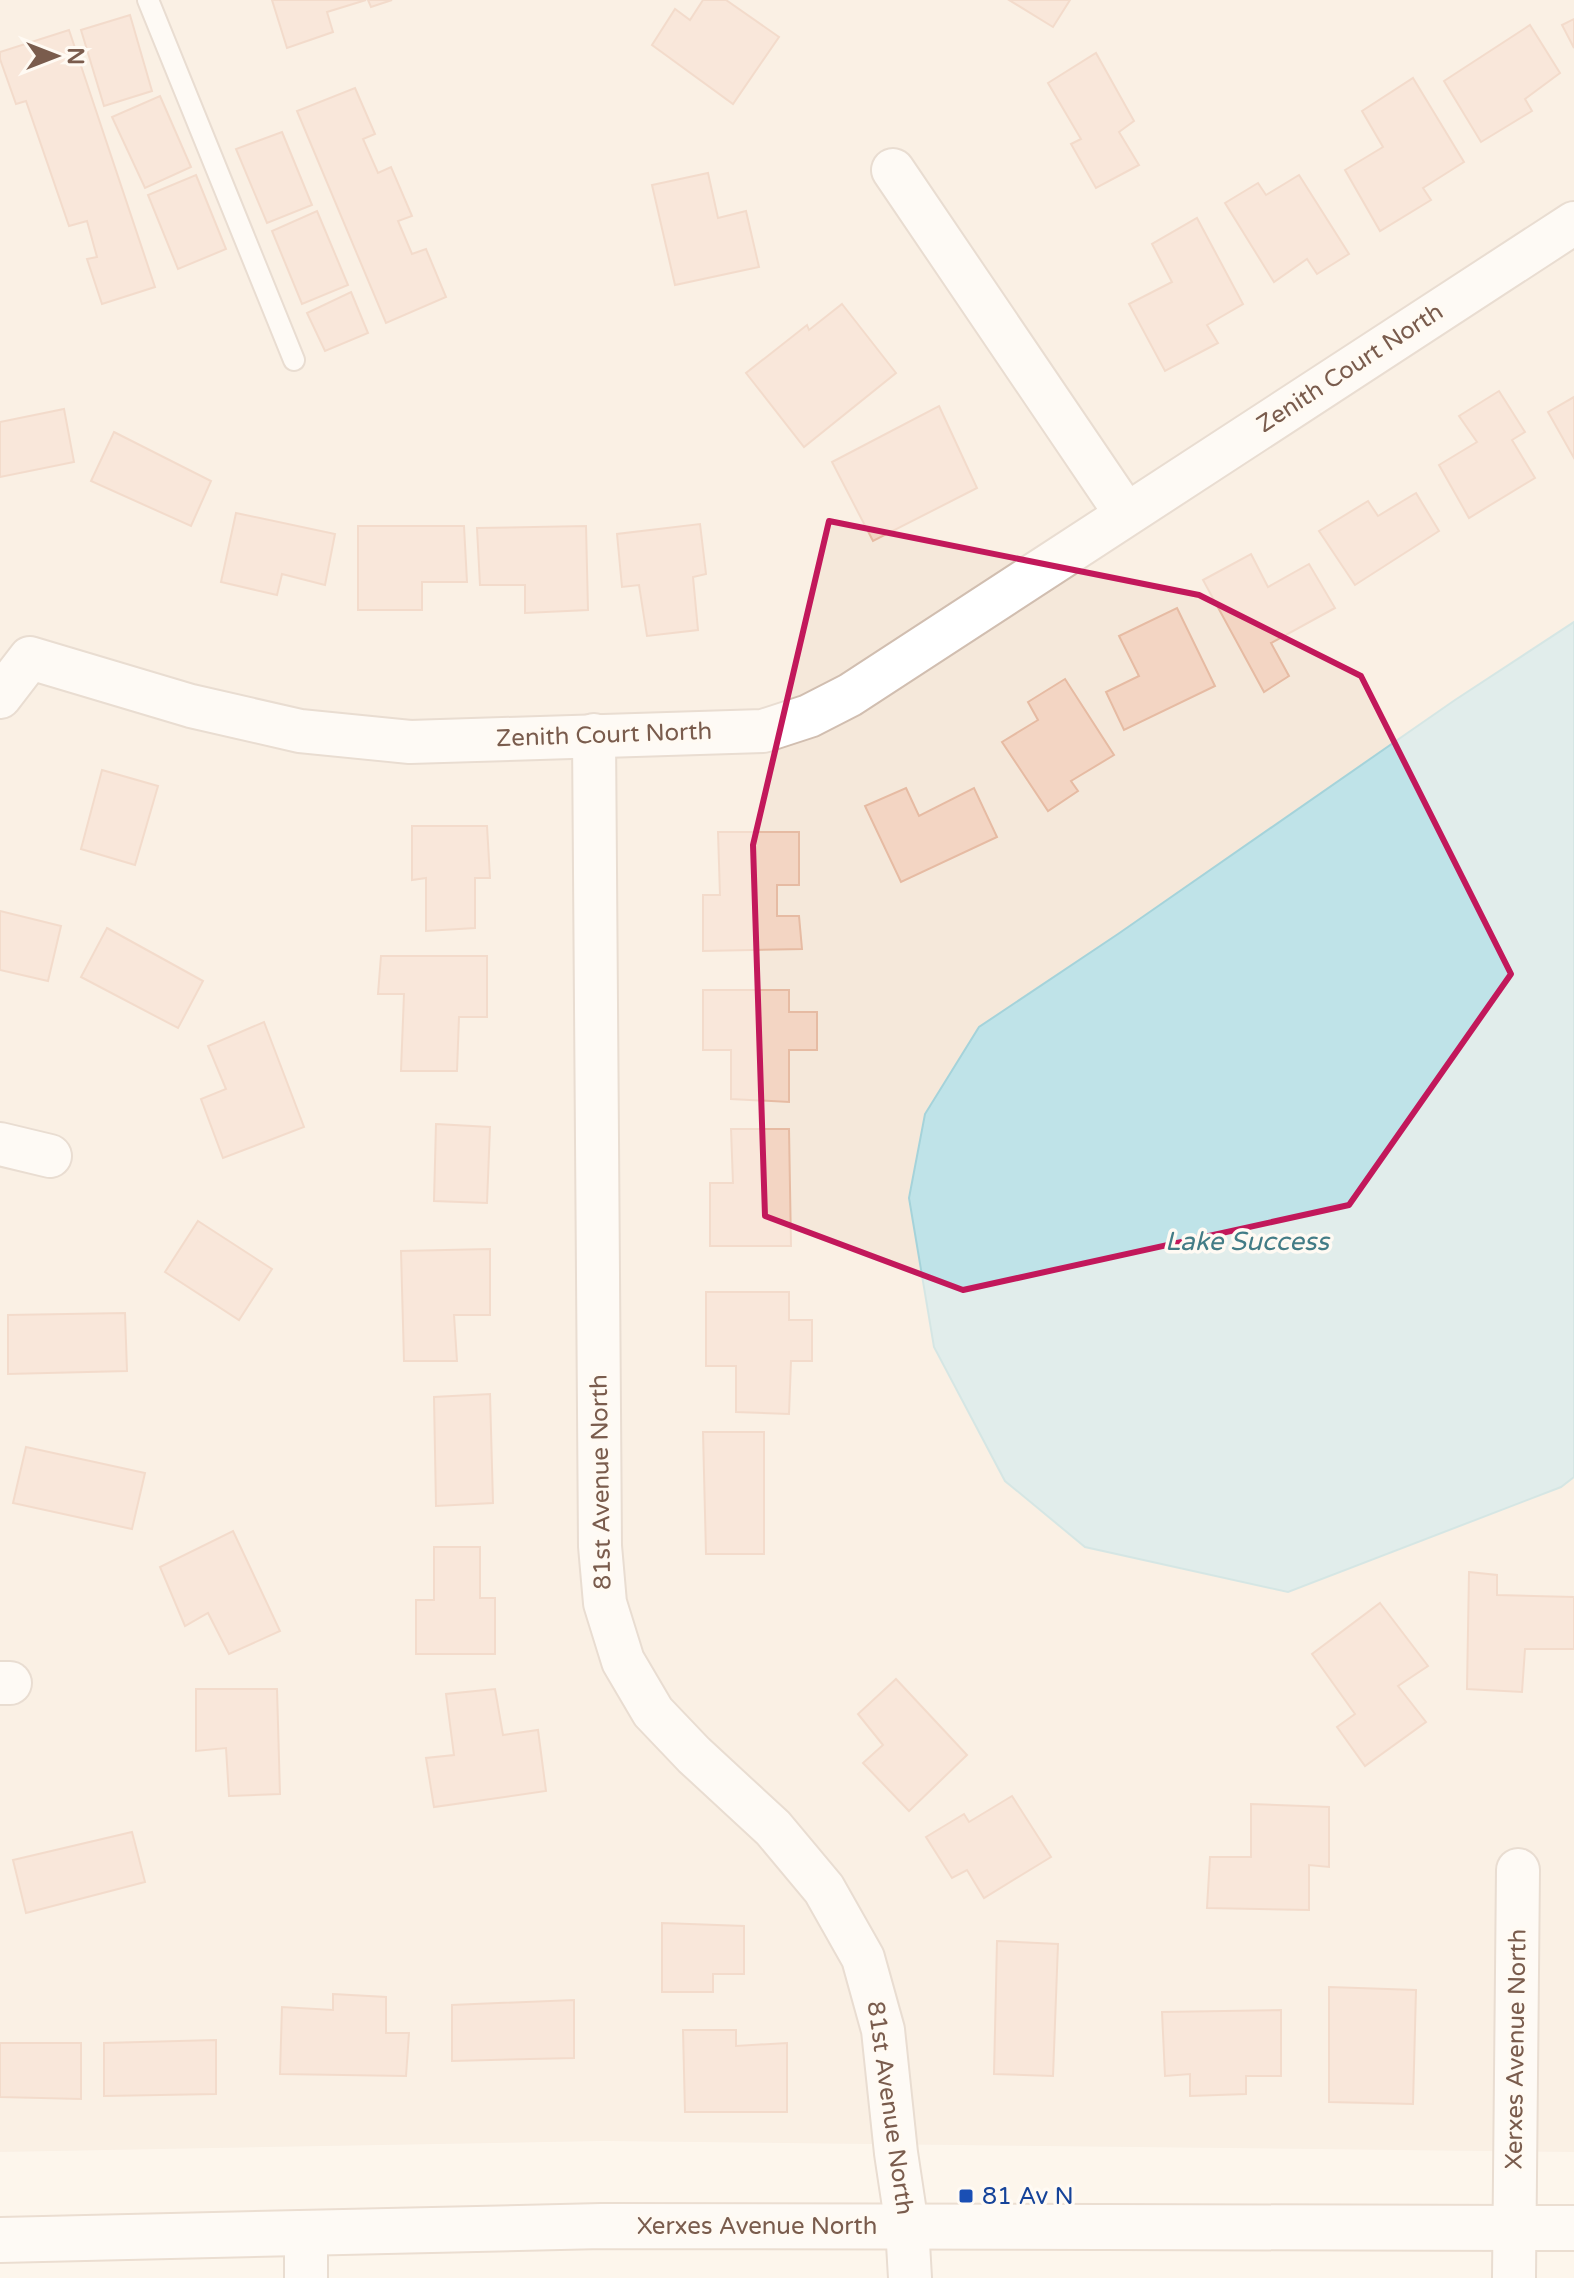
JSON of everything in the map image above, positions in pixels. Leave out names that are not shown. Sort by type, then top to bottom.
[{"type":"street","points":[[893,170],[1126,514]]},
{"type":"street","name":"Zenith Court North","points":[[0,697],[30,658],[191,706],[300,731],[410,742],[763,731],[809,716],[850,695],[1574,223]]},
{"type":"street","name":"81st Avenue North","points":[[594,735],[600,1546],[605,1603],[623,1661],[653,1712],[694,1755],[773,1828],[824,1889],[863,1958],[883,2030],[907,2226],[910,2278]]},
{"type":"street","points":[[0,1144],[50,1156]]},
{"type":"street","name":"Xerxes Avenue North","points":[[1514,2228],[1518,1870]]},
{"type":"street","name":"Xerxes Avenue North","points":[[0,2240],[602,2226],[1574,2228]]},
{"type":"street","points":[[1514,2228],[1514,2278]]},
{"type":"street","points":[[306,2233],[306,2278]]},
{"type":"lane","points":[[148,0],[294,360]]},
{"type":"highlighted area","points":[[829,521],[1199,595],[1361,676],[1511,974],[1349,1205],[963,1290],[765,1216],[753,845]]},
{"type":"shaded area","points":[[0,0],[1574,0],[1574,2152],[603,2141],[0,2152]]},
{"type":"water","name":"Lake Success","points":[[1574,622],[1574,1477],[1561,1487],[1288,1592],[1085,1547],[1005,1481],[934,1347],[909,1198],[925,1114],[979,1027],[1455,700]]},
{"type":"building","points":[[272,0],[366,0],[327,12],[333,32],[287,48]]},
{"type":"building","points":[[368,0],[392,0],[371,7]]},
{"type":"building","points":[[703,0],[726,0],[779,37],[733,104],[652,45],[675,9],[690,20]]},
{"type":"building","points":[[1009,0],[1070,0],[1053,27]]},
{"type":"building","points":[[130,15],[152,91],[104,106],[81,30]]},
{"type":"building","points":[[1574,19],[1574,48],[1562,25]]},
{"type":"building","points":[[1530,25],[1560,73],[1525,99],[1532,111],[1481,142],[1444,81]]},
{"type":"building","points":[[69,30],[155,287],[102,304],[87,259],[97,257],[87,221],[69,226],[26,101],[16,104],[0,59],[0,52]]},
{"type":"building","points":[[1096,53],[1134,121],[1119,132],[1139,165],[1096,188],[1071,144],[1081,139],[1048,83]]},
{"type":"building","points":[[1413,78],[1464,162],[1423,188],[1431,200],[1380,231],[1345,170],[1383,147],[1362,111]]},
{"type":"building","points":[[355,88],[375,134],[363,139],[378,173],[391,167],[412,216],[398,221],[412,254],[426,249],[446,297],[386,323],[297,111]]},
{"type":"building","points":[[160,96],[191,167],[145,188],[112,117]]},
{"type":"building","points":[[282,132],[312,205],[267,223],[236,149]]},
{"type":"building","points":[[708,173],[718,218],[746,211],[759,267],[675,285],[652,185]]},
{"type":"building","points":[[196,175],[226,249],[178,269],[148,195]]},
{"type":"building","points":[[1299,175],[1349,254],[1317,274],[1307,259],[1274,282],[1225,203],[1258,183],[1266,195]]},
{"type":"building","points":[[317,211],[348,285],[302,304],[272,231]]},
{"type":"building","points":[[1197,218],[1243,304],[1207,325],[1218,343],[1165,371],[1129,304],[1172,282],[1152,244]]},
{"type":"building","points":[[351,292],[368,333],[325,351],[307,313]]},
{"type":"building","points":[[842,304],[896,373],[804,447],[746,373],[807,325],[809,330]]},
{"type":"building","points":[[1499,391],[1525,432],[1512,440],[1535,478],[1469,518],[1439,465],[1477,442],[1459,416]]},
{"type":"building","points":[[1574,397],[1574,458],[1548,412]]},
{"type":"building","points":[[939,406],[977,488],[873,541],[832,462]]},
{"type":"building","points":[[64,409],[74,462],[0,477],[0,422]]},
{"type":"building","points":[[114,432],[211,481],[191,526],[91,481]]},
{"type":"building","points":[[1416,493],[1439,531],[1355,585],[1319,531],[1368,501],[1378,516]]},
{"type":"building","points":[[236,513],[335,534],[325,585],[282,574],[277,595],[221,582]]},
{"type":"building","points":[[700,524],[706,574],[693,577],[698,630],[647,636],[639,585],[622,587],[617,534]]},
{"type":"building","points":[[358,526],[464,526],[467,582],[422,582],[422,610],[358,610]]},
{"type":"building","points":[[586,526],[588,610],[525,613],[525,585],[480,585],[477,528]]},
{"type":"building","points":[[1251,554],[1268,587],[1309,564],[1335,608],[1271,643],[1289,676],[1264,692],[1203,580]]},
{"type":"building","points":[[1177,608],[1215,686],[1124,730],[1106,692],[1139,676],[1119,636]]},
{"type":"building","points":[[1065,679],[1114,755],[1071,781],[1078,791],[1048,811],[1002,742],[1038,720],[1028,702]]},
{"type":"building","points":[[102,770],[158,786],[135,865],[81,849]]},
{"type":"building","points":[[906,788],[919,816],[974,788],[997,837],[901,882],[865,806]]},
{"type":"building","points":[[412,826],[487,826],[490,878],[475,878],[475,928],[426,931],[426,878],[412,880]]},
{"type":"building","points":[[718,832],[799,832],[799,885],[777,885],[777,916],[799,916],[802,949],[703,951],[703,895],[720,895]]},
{"type":"building","points":[[0,911],[61,926],[48,981],[0,970]]},
{"type":"building","points":[[107,928],[203,981],[178,1028],[81,977]]},
{"type":"building","points":[[381,956],[487,956],[487,1017],[459,1017],[457,1071],[401,1071],[404,994],[378,994]]},
{"type":"building","points":[[703,990],[789,990],[789,1012],[817,1012],[817,1050],[789,1050],[789,1102],[731,1099],[731,1050],[703,1050]]},
{"type":"building","points":[[264,1022],[304,1127],[223,1158],[201,1099],[226,1089],[208,1046]]},
{"type":"building","points":[[436,1124],[490,1127],[487,1203],[434,1201]]},
{"type":"building","points":[[731,1129],[789,1129],[791,1246],[710,1246],[710,1183],[733,1183]]},
{"type":"building","points":[[198,1221],[272,1269],[239,1320],[165,1272]]},
{"type":"building","points":[[490,1249],[490,1315],[454,1315],[457,1361],[404,1361],[401,1251]]},
{"type":"building","points":[[706,1292],[789,1292],[789,1320],[812,1320],[812,1361],[791,1361],[789,1414],[736,1412],[736,1366],[706,1366]]},
{"type":"building","points":[[125,1313],[127,1371],[8,1374],[8,1315]]},
{"type":"building","points":[[490,1394],[493,1503],[436,1506],[434,1397]]},
{"type":"building","points":[[703,1432],[764,1432],[764,1554],[706,1554]]},
{"type":"building","points":[[26,1447],[145,1473],[132,1529],[13,1503]]},
{"type":"building","points":[[233,1531],[280,1631],[229,1654],[208,1613],[185,1626],[160,1567]]},
{"type":"building","points":[[434,1547],[480,1547],[480,1598],[495,1598],[495,1654],[416,1654],[416,1600],[434,1600]]},
{"type":"building","points":[[1469,1572],[1497,1575],[1497,1595],[1574,1597],[1574,1649],[1525,1649],[1522,1692],[1467,1689]]},
{"type":"building","points":[[1380,1603],[1428,1666],[1398,1686],[1426,1722],[1365,1766],[1337,1727],[1355,1714],[1312,1654]]},
{"type":"building","points":[[896,1679],[967,1755],[909,1811],[863,1763],[883,1745],[858,1714]]},
{"type":"building","points":[[196,1689],[277,1689],[280,1794],[229,1796],[226,1748],[196,1751]]},
{"type":"building","points":[[495,1689],[503,1735],[538,1730],[546,1791],[434,1807],[426,1758],[454,1755],[446,1694]]},
{"type":"building","points":[[1012,1796],[1051,1857],[984,1898],[967,1870],[952,1878],[926,1837],[964,1814],[969,1822]]},
{"type":"building","points":[[1251,1804],[1329,1807],[1329,1867],[1309,1865],[1309,1910],[1207,1908],[1210,1857],[1251,1857]]},
{"type":"building","points":[[132,1832],[145,1882],[26,1913],[13,1860]]},
{"type":"building","points":[[662,1923],[744,1926],[744,1974],[713,1974],[713,1992],[662,1992]]},
{"type":"building","points":[[997,1941],[1058,1944],[1053,2076],[994,2074]]},
{"type":"building","points":[[1329,1987],[1416,1990],[1413,2104],[1329,2102]]},
{"type":"building","points":[[333,1994],[386,1997],[386,2033],[409,2033],[406,2076],[280,2074],[282,2007],[333,2010]]},
{"type":"building","points":[[574,2000],[574,2058],[452,2061],[452,2005]]},
{"type":"building","points":[[1281,2010],[1281,2076],[1246,2076],[1246,2094],[1190,2096],[1190,2074],[1165,2076],[1162,2012]]},
{"type":"building","points":[[683,2030],[736,2030],[736,2046],[787,2043],[787,2112],[685,2112]]},
{"type":"building","points":[[216,2040],[216,2094],[104,2096],[104,2043]]},
{"type":"building","points":[[0,2043],[81,2043],[81,2099],[0,2097]]},
{"type":"place","name":"81 Av N","points":[[966,2196]]}]
